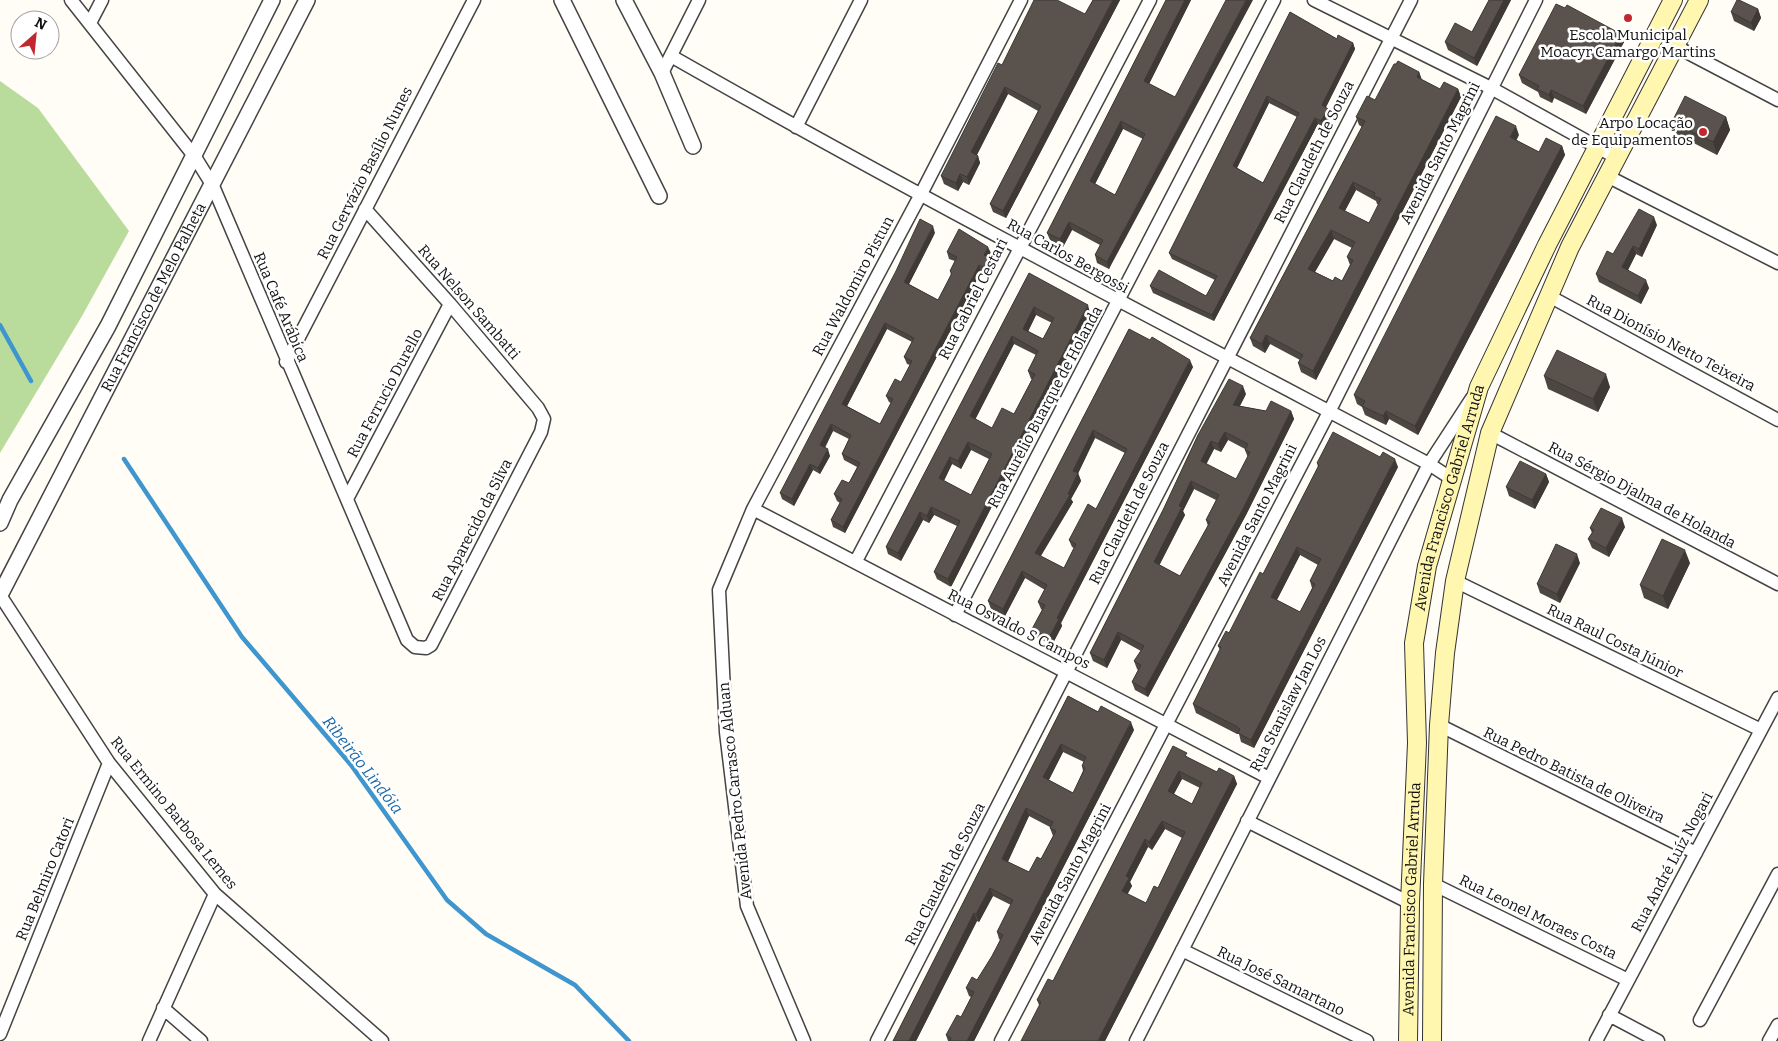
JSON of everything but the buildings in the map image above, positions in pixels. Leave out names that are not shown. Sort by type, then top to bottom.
[{"type":"main road","name":"Avenida Francisco Gabriel Arruda","points":[[1408,1041],[1410,902],[1417,743],[1414,643],[1427,566],[1479,387],[1547,245],[1673,0]]},
{"type":"main road","name":"Avenida Francisco Gabriel Arruda","points":[[1432,1041],[1433,884],[1439,725],[1445,653],[1455,582],[1490,433],[1570,247],[1700,0]]},
{"type":"street","name":"Rua Café Arábica","points":[[71,0],[195,157],[213,186],[286,362],[348,497],[407,640],[410,644],[420,649]]},
{"type":"street","points":[[90,23],[102,0]]},
{"type":"street","name":"Rua Francisco de Melo Palheta","points":[[0,523],[5,503],[108,326],[195,157],[272,0]]},
{"type":"street","name":"Rua Francisco de Melo Palheta","points":[[0,595],[213,186],[307,0]]},
{"type":"street","name":"Rua Gervázio Basílio Nunes","points":[[286,362],[474,0]]},
{"type":"street","points":[[562,0],[659,196]]},
{"type":"street","points":[[624,0],[662,73],[692,146]]},
{"type":"street","points":[[662,73],[699,0]]},
{"type":"street","points":[[796,127],[861,0]]},
{"type":"street","name":"Rua Waldomiro Pistun","points":[[719,590],[753,508],[921,194],[1021,0]]},
{"type":"street","name":"Rua Gabriel Cestari","points":[[856,561],[1150,0]]},
{"type":"street","name":"Rua Aurélio Buarque de Holanda","points":[[955,615],[1274,0]]},
{"type":"street","points":[[1314,0],[1491,88],[1617,158]]},
{"type":"street","name":"Rua Claudeth de Souza","points":[[877,1041],[1411,0]]},
{"type":"street","name":"Avenida Santo Magrini","points":[[1001,1041],[1329,412],[1536,0]]},
{"type":"street","points":[[1675,46],[1778,100]]},
{"type":"street","name":"Rua Carlos Bergossi","points":[[671,56],[796,127],[1118,302],[1429,464],[1452,479]]},
{"type":"street","points":[[1607,176],[1778,263]]},
{"type":"street","name":"Rua Nelson Sambatti","points":[[365,209],[450,304],[538,408],[544,419]]},
{"type":"street","name":"Rua Dionísio Netto Teixeira","points":[[1549,296],[1778,420]]},
{"type":"street","name":"Rua Ferrucio Durello","points":[[348,497],[450,304]]},
{"type":"street","name":"Rua Stanislaw Jan Los","points":[[1136,1041],[1429,464],[1479,387]]},
{"type":"street","name":"Rua Aparecido da Silva","points":[[420,649],[431,645],[541,432],[544,419]]},
{"type":"street","name":"Rua Sérgio Djalma de Holanda","points":[[1490,433],[1778,584]]},
{"type":"street","name":"Rua Osvaldo S Campos","points":[[753,508],[1269,778]]},
{"type":"street","name":"Rua Raul Costa Júnior","points":[[1455,582],[1761,730]]},
{"type":"street","name":"Avenida Pedro Carrasco Alduan","points":[[719,590],[726,732],[747,906],[804,1041]]},
{"type":"street","name":"Rua Ermino Barbosa Lemes","points":[[0,595],[109,763],[215,894],[382,1041]]},
{"type":"street","name":"Rua André Luíz Nogari","points":[[1596,1041],[1778,698]]},
{"type":"street","name":"Rua Pedro Batista de Oliveira","points":[[1439,725],[1696,853]]},
{"type":"street","name":"Rua Belmiro Catori","points":[[0,1034],[109,763]]},
{"type":"street","points":[[1248,821],[1410,902]]},
{"type":"street","points":[[1700,1020],[1778,874]]},
{"type":"street","name":"Rua Leonel Moraes Costa","points":[[1433,884],[1628,980]]},
{"type":"street","points":[[149,1041],[215,894]]},
{"type":"street","name":"Rua José Samartano","points":[[1182,950],[1367,1041]]},
{"type":"street","points":[[163,1008],[200,1041]]},
{"type":"street","points":[[1609,1015],[1658,1041]]},
{"type":"street","points":[[1770,1041],[1778,1025]]},
{"type":"green space","points":[[0,81],[38,108],[129,231],[82,316],[0,453]]},
{"type":"waterway","name":"Ribeirão Lindóia","points":[[0,325],[31,381]]},
{"type":"waterway","name":"Ribeirão Lindóia","points":[[124,459],[242,637],[351,765],[447,900],[486,934],[575,985],[629,1041]]},
{"type":"place","name":"Escola Municipal Moacyr Camargo Martins","points":[[1628,18]]},
{"type":"place","name":"Arpo Locação de Equipamentos","points":[[1703,132]]}]
